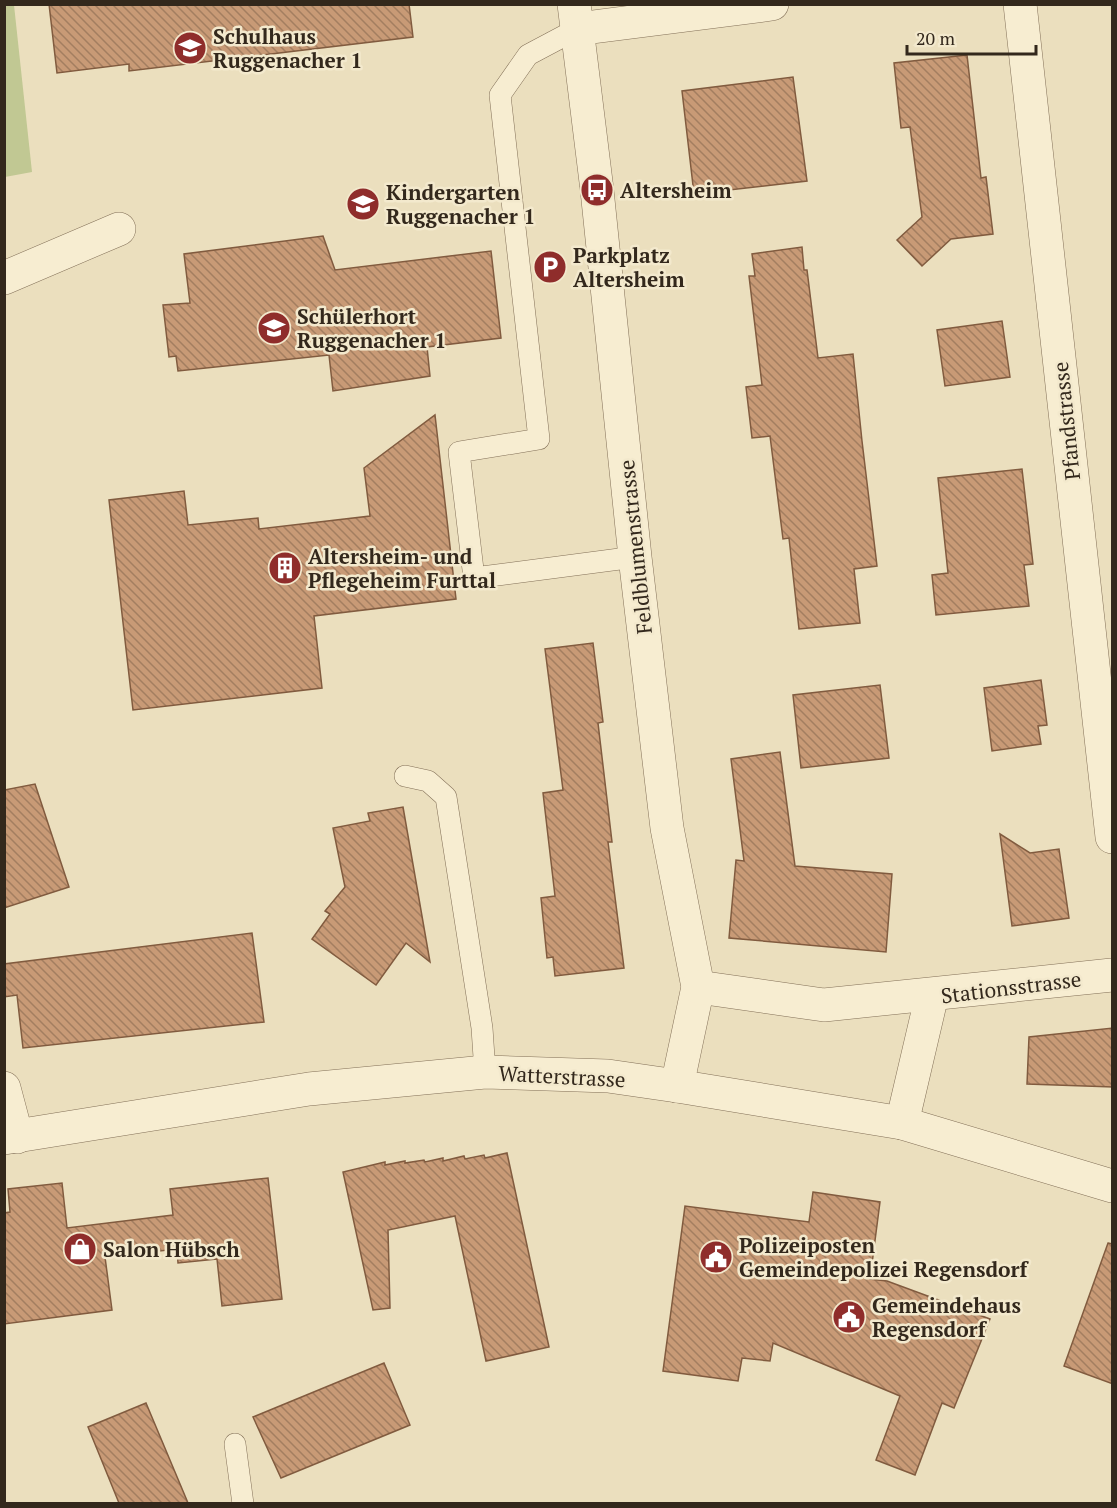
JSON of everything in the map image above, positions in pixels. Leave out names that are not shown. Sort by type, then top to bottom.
[{"type":"street","points":[[575,17],[772,4]]},
{"type":"street","name":"Pfandstrasse","points":[[1020,4],[1113,837]]},
{"type":"street","name":"Feldblumenstrasse","points":[[575,17],[598,202],[635,557],[667,828],[698,987],[686,1053],[677,1086]]},
{"type":"street","points":[[4,278],[119,228]]},
{"type":"street","name":"Stationsstrasse","points":[[902,1123],[932,995],[1113,975]]},
{"type":"street","points":[[698,987],[824,1005],[932,995]]},
{"type":"street","name":"Watterstrasse","points":[[11,1137],[309,1089],[485,1072],[608,1076],[902,1123],[1113,1186]]},
{"type":"street","points":[[4,1088],[11,1137]]},
{"type":"lane","points":[[575,17],[528,55],[500,95],[538,439],[459,452],[474,578],[635,557]]},
{"type":"lane","points":[[405,776],[428,781],[446,798],[482,1028],[485,1072]]},
{"type":"lane","points":[[235,1444],[243,1503]]},
{"type":"green space","points":[[5,4],[14,5],[32,172],[5,177]]},
{"type":"building","name":"Schulhaus Ruggenacher 1","points":[[49,4],[409,4],[413,37],[129,71],[129,64],[57,73]]},
{"type":"building","points":[[967,55],[981,178],[986,177],[993,234],[951,239],[922,266],[897,240],[922,217],[910,127],[901,128],[894,63]]},
{"type":"building","points":[[793,77],[807,181],[694,194],[682,91]]},
{"type":"building","name":"Schülerhort Ruggenacher 1","points":[[323,236],[335,270],[491,251],[501,338],[427,347],[430,376],[333,391],[329,355],[178,371],[176,356],[169,357],[163,305],[190,303],[184,254]]},
{"type":"building","points":[[802,247],[818,358],[853,354],[877,566],[854,569],[860,623],[799,629],[789,538],[783,539],[770,436],[752,438],[746,387],[762,385],[749,276],[755,276],[752,254]]},
{"type":"building","points":[[1002,321],[1010,377],[945,386],[937,330]]},
{"type":"building","name":"Altersheim- und Pflegeheim Furttal","points":[[435,415],[456,599],[314,616],[322,688],[133,710],[109,500],[184,491],[188,525],[258,518],[259,529],[370,516],[364,468]]},
{"type":"building","points":[[1022,469],[1033,564],[1024,565],[1029,606],[936,615],[932,575],[948,573],[938,478]]},
{"type":"building","points":[[593,643],[603,722],[598,723],[612,842],[608,842],[624,968],[555,976],[553,957],[547,958],[541,898],[555,896],[543,793],[563,790],[545,649]]},
{"type":"building","points":[[1041,680],[1047,725],[1038,726],[1041,744],[992,751],[984,688]]},
{"type":"building","points":[[880,685],[889,758],[801,768],[793,695]]},
{"type":"building","points":[[780,752],[795,866],[892,874],[886,952],[729,938],[736,860],[744,861],[731,759]]},
{"type":"building","points":[[35,784],[69,887],[4,908],[4,790]]},
{"type":"building","points":[[403,807],[430,962],[406,943],[376,985],[312,939],[330,914],[325,911],[345,887],[333,828],[370,821],[368,813]]},
{"type":"building","points":[[1000,834],[1030,853],[1059,849],[1069,918],[1012,926]]},
{"type":"building","points":[[252,933],[264,1022],[23,1048],[17,995],[4,997],[4,964]]},
{"type":"building","points":[[1113,1028],[1113,1087],[1027,1084],[1029,1037]]},
{"type":"building","points":[[507,1153],[549,1347],[486,1361],[455,1216],[388,1230],[390,1308],[373,1310],[343,1172],[385,1162],[385,1165],[405,1161],[405,1163],[424,1160],[425,1162],[443,1158],[443,1161],[464,1156],[465,1159],[484,1155],[485,1158]]},
{"type":"building","points":[[268,1178],[282,1299],[222,1306],[217,1259],[178,1263],[177,1249],[105,1257],[112,1310],[4,1324],[4,1213],[10,1212],[8,1189],[62,1183],[67,1228],[173,1215],[170,1189]]},
{"type":"building","points":[[813,1192],[880,1202],[870,1279],[887,1281],[990,1319],[954,1408],[942,1403],[915,1475],[876,1460],[900,1396],[773,1343],[770,1361],[742,1358],[738,1381],[663,1371],[685,1206],[809,1222]]},
{"type":"building","name":"Gemeindehaus Regensdorf","points":[[1108,1243],[1113,1244],[1113,1384],[1064,1366]]},
{"type":"building","points":[[384,1363],[410,1425],[281,1478],[253,1417]]},
{"type":"building","points":[[146,1403],[188,1503],[119,1503],[88,1427]]},
{"type":"place","name":"Schulhaus Ruggenacher 1","points":[[190,48]]},
{"type":"place","name":"Altersheim","points":[[597,190]]},
{"type":"place","name":"Kindergarten Ruggenacher 1","points":[[363,204]]},
{"type":"place","name":"Parkplatz Altersheim","points":[[550,267]]},
{"type":"place","name":"Schülerhort Ruggenacher 1","points":[[274,328]]},
{"type":"place","name":"Altersheim- und Pflegeheim Furttal","points":[[285,568]]},
{"type":"place","name":"Salon Hübsch","points":[[80,1249]]},
{"type":"place","name":"Polizeiposten Gemeindepolizei Regensdorf","points":[[716,1257]]},
{"type":"place","name":"Gemeindehaus Regensdorf","points":[[849,1317]]}]
